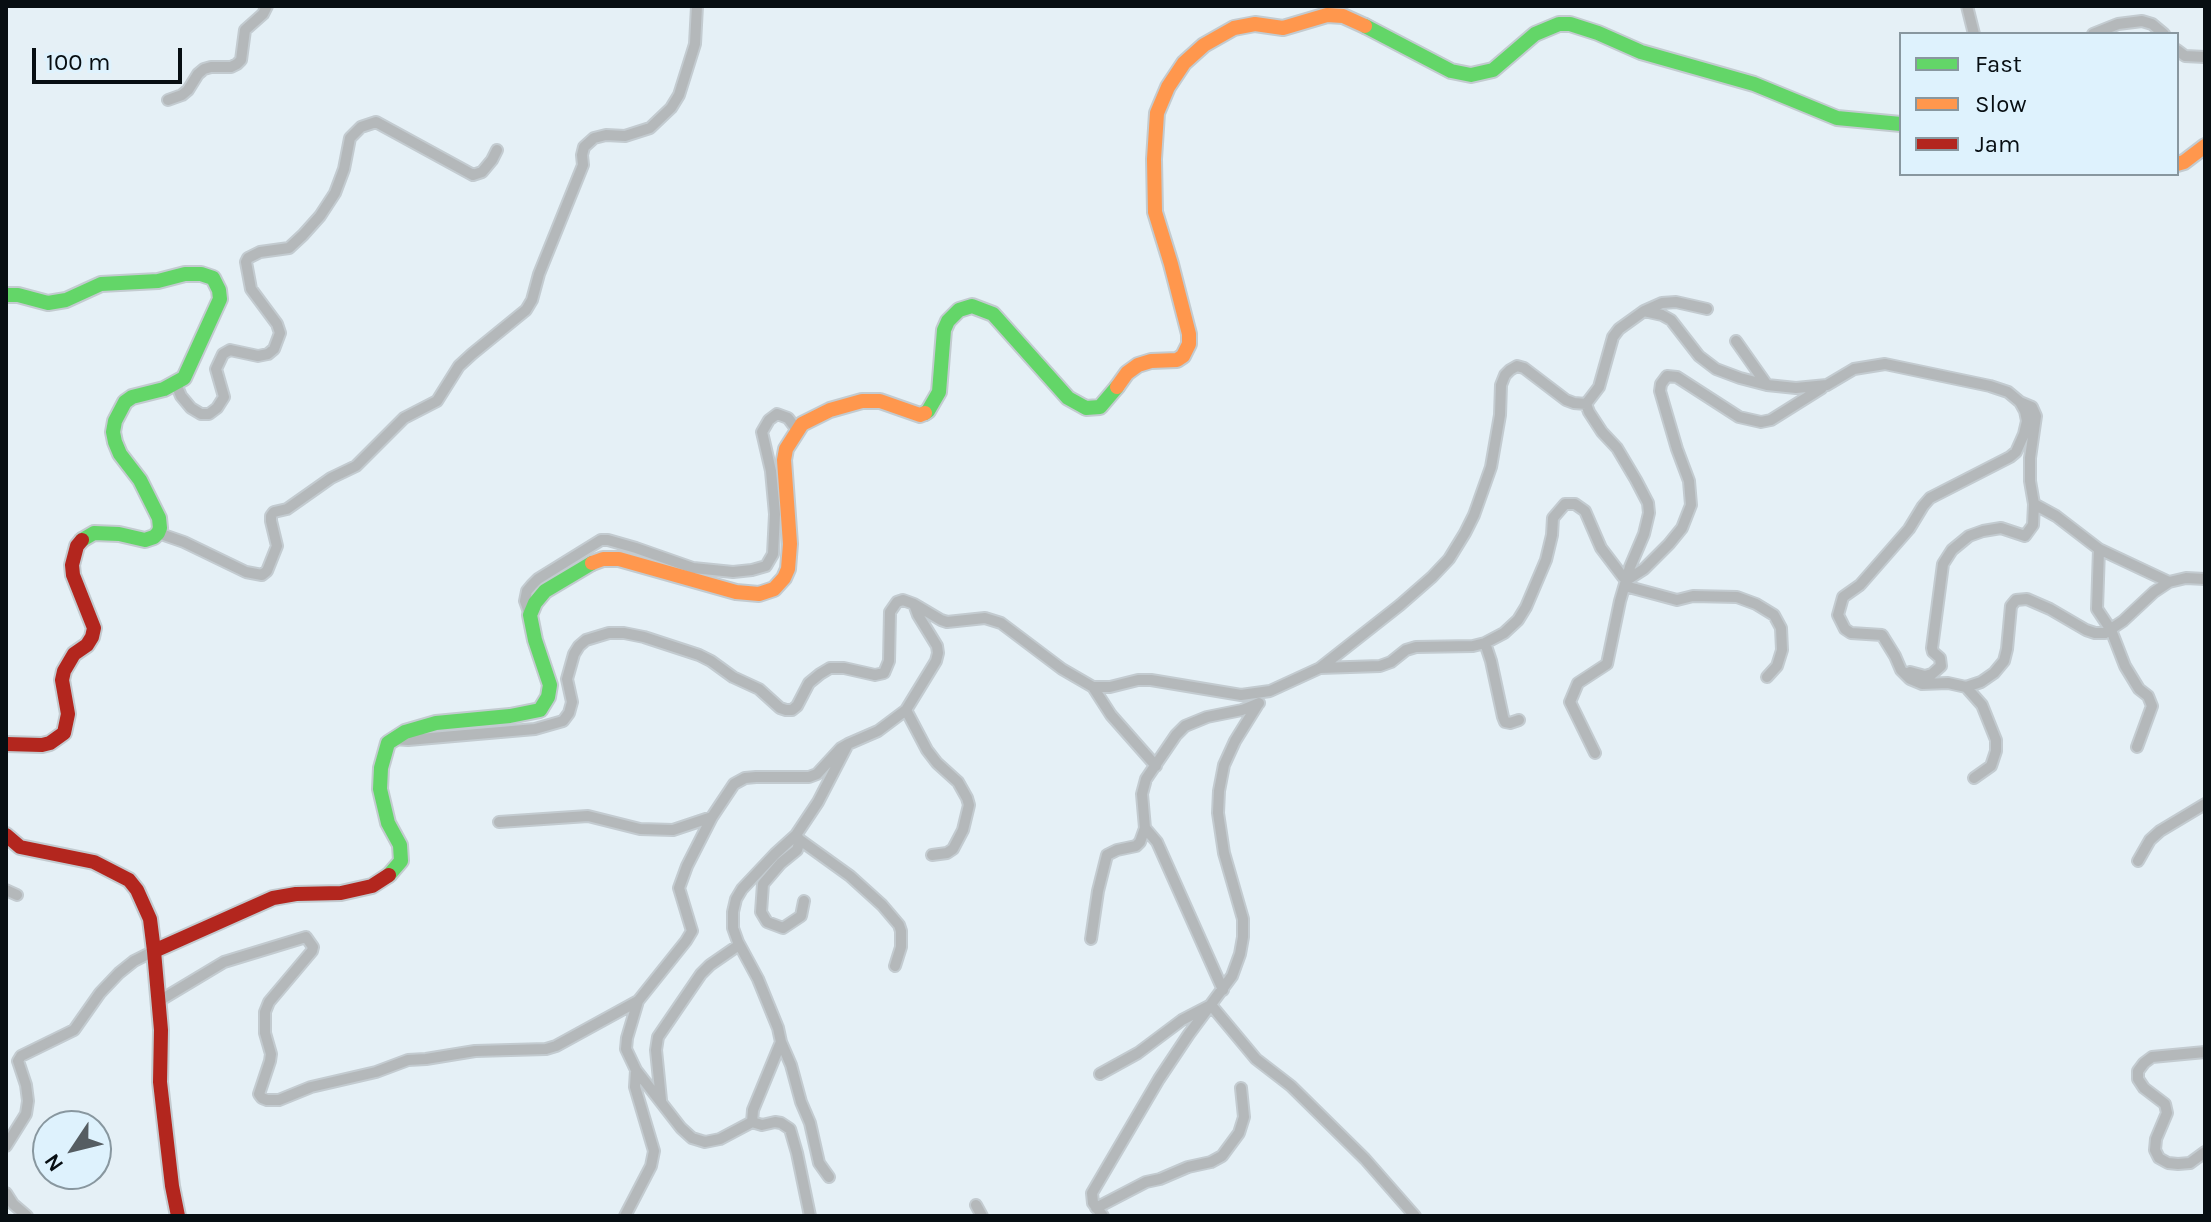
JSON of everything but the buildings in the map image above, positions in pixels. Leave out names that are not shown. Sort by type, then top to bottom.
[{"type":"street","points":[[168,100],[188,90],[204,69],[237,64],[241,60],[245,30],[263,14],[267,6]]},
{"type":"street","points":[[158,533],[246,572],[262,575],[267,571],[277,546],[271,521],[274,512],[287,509],[331,478],[356,466],[404,418],[437,401],[465,360],[526,310],[583,165],[584,147],[594,138],[625,136],[650,128],[671,108],[679,95],[695,44],[697,6]]},
{"type":"street","points":[[1967,6],[1974,32]]},
{"type":"street","points":[[530,615],[539,597],[553,585],[590,563],[610,558],[736,592],[759,594],[774,589],[788,569],[790,544],[784,460],[786,449],[797,430],[823,413],[862,401],[880,401],[920,415],[928,411],[939,392],[944,330],[953,314],[965,307],[979,307],[993,314],[1058,388],[1086,408],[1100,407],[1127,373],[1138,365],[1177,360],[1183,356],[1189,344],[1189,334],[1155,212],[1156,123],[1168,87],[1184,63],[1204,45],[1234,28],[1255,24],[1283,28],[1327,15],[1343,16],[1451,71],[1471,75],[1493,70],[1535,34],[1559,24],[1570,24],[1650,55],[1754,84],[1837,118],[1899,124]]},
{"type":"street","points":[[2098,32],[2118,24],[2142,21],[2162,32]]},
{"type":"street","points":[[2179,52],[2185,56],[2205,57]]},
{"type":"street","points":[[176,384],[191,408],[201,414],[209,414],[224,397],[216,369],[223,354],[230,350],[258,356],[274,349],[280,333],[277,324],[251,289],[246,262],[253,255],[289,248],[303,235],[335,193],[350,138],[361,127],[376,122],[473,175],[482,172],[497,150]]},
{"type":"street","points":[[2179,163],[2205,146]]},
{"type":"street","points":[[6,295],[48,303],[66,300],[101,284],[158,281],[185,274],[213,278],[220,299],[190,368],[176,384],[142,393],[125,402],[115,421],[113,432],[120,454],[140,480],[159,518],[158,533],[145,540],[119,534],[94,533],[77,546],[73,575],[94,628],[87,645],[74,654],[64,671],[62,680],[68,714],[64,733],[50,743],[27,746],[6,744]]},
{"type":"street","points":[[1093,687],[1151,680],[1241,695],[1270,691],[1320,668],[1421,586],[1449,559],[1474,515],[1491,467],[1500,415],[1501,385],[1510,370],[1517,366],[1524,368],[1566,400],[1586,404],[1599,387],[1613,337],[1619,329],[1644,311],[1662,303],[1676,302],[1707,309]]},
{"type":"street","points":[[1644,311],[1671,320],[1699,356],[1716,369],[1767,385],[1796,388],[1827,385]]},
{"type":"street","points":[[1736,341],[1767,385]]},
{"type":"street","points":[[1626,582],[1669,544],[1682,528],[1691,505],[1689,481],[1660,391],[1663,379],[1671,375],[1739,417],[1761,422],[1771,420],[1854,369],[1885,364],[2008,392],[2032,407],[2036,416],[2030,458],[2033,525],[2025,536],[1991,528],[1969,536],[1947,556],[1940,584],[1932,648],[1940,658],[1941,666],[1932,674],[1918,676],[1895,656]]},
{"type":"street","points":[[2020,402],[2027,421],[2016,452],[1930,498],[1909,529],[1860,585],[1843,597],[1838,615],[1845,629],[1851,633],[1882,635],[1901,670],[1916,682],[1966,687],[1981,682],[2004,661],[2011,606],[2016,600],[2027,599],[2095,633],[2111,630],[2169,582],[2205,578]]},
{"type":"street","points":[[1586,404],[1602,432],[1617,448],[1648,503],[1648,522],[1635,551],[1620,601],[1607,664],[1578,683],[1570,702],[1595,753]]},
{"type":"street","points":[[6,1146],[26,1114],[26,1085],[18,1061],[21,1056],[74,1030],[100,993],[134,961],[273,898],[341,893],[372,886],[394,871],[401,861],[400,845],[384,811],[379,780],[385,750],[393,739],[405,732],[436,723],[540,710],[548,697],[550,685],[525,601],[527,591],[538,579],[601,540],[693,568],[733,572],[766,566],[773,554],[775,514],[771,471],[762,432],[777,414],[788,418],[797,430]]},
{"type":"street","points":[[1320,668],[1380,666],[1416,647],[1473,646],[1485,643],[1511,628],[1526,607],[1546,560],[1553,518],[1565,504],[1575,504],[1585,511],[1601,548],[1626,582],[1677,600],[1693,596],[1737,597],[1774,615],[1781,628],[1782,650],[1777,666],[1767,677]]},
{"type":"street","points":[[2034,504],[2056,516],[2099,549],[2169,582]]},
{"type":"street","points":[[2099,549],[2097,609],[2111,630],[2125,666],[2152,706],[2137,747]]},
{"type":"street","points":[[393,739],[535,729],[563,721],[572,702],[567,679],[574,654],[586,640],[609,633],[634,635],[699,655],[759,689],[780,708],[792,710],[809,683],[830,668],[875,675],[884,673],[889,661],[890,612],[897,602],[903,600],[947,622],[985,618],[1001,623],[1062,669],[1093,687],[1111,715],[1156,766]]},
{"type":"street","points":[[159,1001],[224,962],[306,937],[313,947],[312,951],[269,1002],[265,1012],[265,1033],[271,1054],[259,1094],[272,1100],[311,1087],[376,1072],[408,1060],[475,1051],[546,1049],[596,1025],[638,1001],[692,931],[679,888],[687,866],[729,789],[739,781],[756,777],[809,777],[823,769],[841,748],[878,731],[906,710],[938,653],[934,639],[914,604]]},
{"type":"street","points":[[1485,643],[1505,722],[1519,720]]},
{"type":"street","points":[[1966,687],[1982,705],[1996,740],[1991,766],[1974,778]]},
{"type":"street","points":[[1241,1088],[1244,1117],[1239,1133],[1222,1156],[1146,1182],[1099,1212],[1091,1198],[1107,1168],[1159,1079],[1232,976],[1240,954],[1243,919],[1224,853],[1218,813],[1219,791],[1224,765],[1235,741],[1270,691]]},
{"type":"street","points":[[1091,939],[1093,915],[1107,855],[1140,842],[1145,828],[1142,794],[1146,779],[1176,735],[1194,721],[1258,704]]},
{"type":"street","points":[[906,710],[927,750],[958,782],[969,805],[963,830],[953,849],[932,855]]},
{"type":"street","points":[[829,1177],[819,1163],[810,1123],[778,1028],[763,990],[739,945],[733,928],[733,912],[736,899],[750,880],[798,837],[848,744]]},
{"type":"street","points":[[2138,861],[2150,840],[2160,831],[2205,804]]},
{"type":"street","points":[[499,822],[588,816],[640,829],[673,830],[712,817]]},
{"type":"street","points":[[1145,828],[1157,842],[1223,990]]},
{"type":"street","points":[[6,835],[20,847],[94,862],[129,880],[144,904],[150,919],[154,951],[161,1030],[160,1082],[178,1216]]},
{"type":"street","points":[[798,837],[797,850],[763,884],[761,912],[767,922],[783,928],[801,916],[804,901]]},
{"type":"street","points":[[798,837],[850,876],[899,925],[901,947],[895,966]]},
{"type":"street","points":[[661,1102],[656,1050],[663,1029],[701,974],[739,945]]},
{"type":"street","points":[[638,1001],[626,1049],[636,1070],[661,1102],[692,1138],[705,1142],[720,1139],[752,1122],[762,1125],[781,1123],[790,1129],[810,1216]]},
{"type":"street","points":[[1100,1074],[1138,1053],[1173,1025],[1211,1005]]},
{"type":"street","points":[[1211,1005],[1256,1059],[1291,1086],[1365,1159],[1415,1216]]},
{"type":"street","points":[[752,1122],[753,1110],[781,1042]]},
{"type":"street","points":[[2205,1052],[2152,1057],[2138,1071],[2138,1079],[2144,1088],[2165,1104],[2167,1113],[2156,1139],[2155,1150],[2159,1158],[2168,1163],[2190,1163],[2205,1152]]},
{"type":"street","points":[[625,1216],[651,1166],[654,1151],[635,1087],[636,1070]]},
{"type":"street","points":[[6,1193],[27,1216]]},
{"type":"street","points":[[976,1205],[982,1216]]},
{"type":"traffic: fast","points":[[1365,26],[1451,71],[1471,75],[1493,70],[1535,34],[1559,24],[1570,24],[1641,52],[1754,84],[1837,118],[1899,124]]},
{"type":"traffic: fast","points":[[6,295],[48,303],[66,300],[101,284],[158,281],[185,274],[213,278],[219,290],[220,299],[184,378],[164,389],[132,397],[125,402],[115,421],[115,442],[120,454],[140,480],[159,518],[158,533],[145,540],[119,534],[94,533],[82,540]]},
{"type":"traffic: fast","points":[[925,413],[939,392],[944,330],[959,310],[972,306],[993,314],[1068,398],[1086,408],[1100,407],[1117,387]]},
{"type":"traffic: fast","points":[[389,875],[401,861],[400,845],[388,823],[380,789],[381,768],[388,743],[405,732],[436,723],[540,710],[548,697],[550,685],[530,615],[545,591],[592,563]]},
{"type":"traffic: slow","points":[[1117,387],[1127,373],[1138,365],[1177,360],[1189,344],[1171,264],[1155,212],[1154,159],[1157,113],[1168,87],[1184,63],[1204,45],[1234,28],[1255,24],[1283,28],[1327,15],[1343,16],[1365,26]]},
{"type":"traffic: slow","points":[[2179,163],[2205,146]]},
{"type":"traffic: slow","points":[[592,563],[619,559],[736,592],[759,594],[774,589],[788,569],[790,544],[784,460],[786,449],[802,424],[830,410],[862,401],[880,401],[920,415],[925,413]]},
{"type":"traffic: jam","points":[[6,744],[42,745],[64,733],[68,714],[62,680],[64,671],[74,654],[87,645],[94,628],[73,575],[72,565],[77,546],[82,540]]},
{"type":"traffic: jam","points":[[6,835],[20,847],[94,862],[129,880],[150,919],[154,951],[273,898],[341,893],[372,886],[389,875]]},
{"type":"traffic: jam","points":[[154,951],[161,1030],[160,1082],[178,1216]]}]
